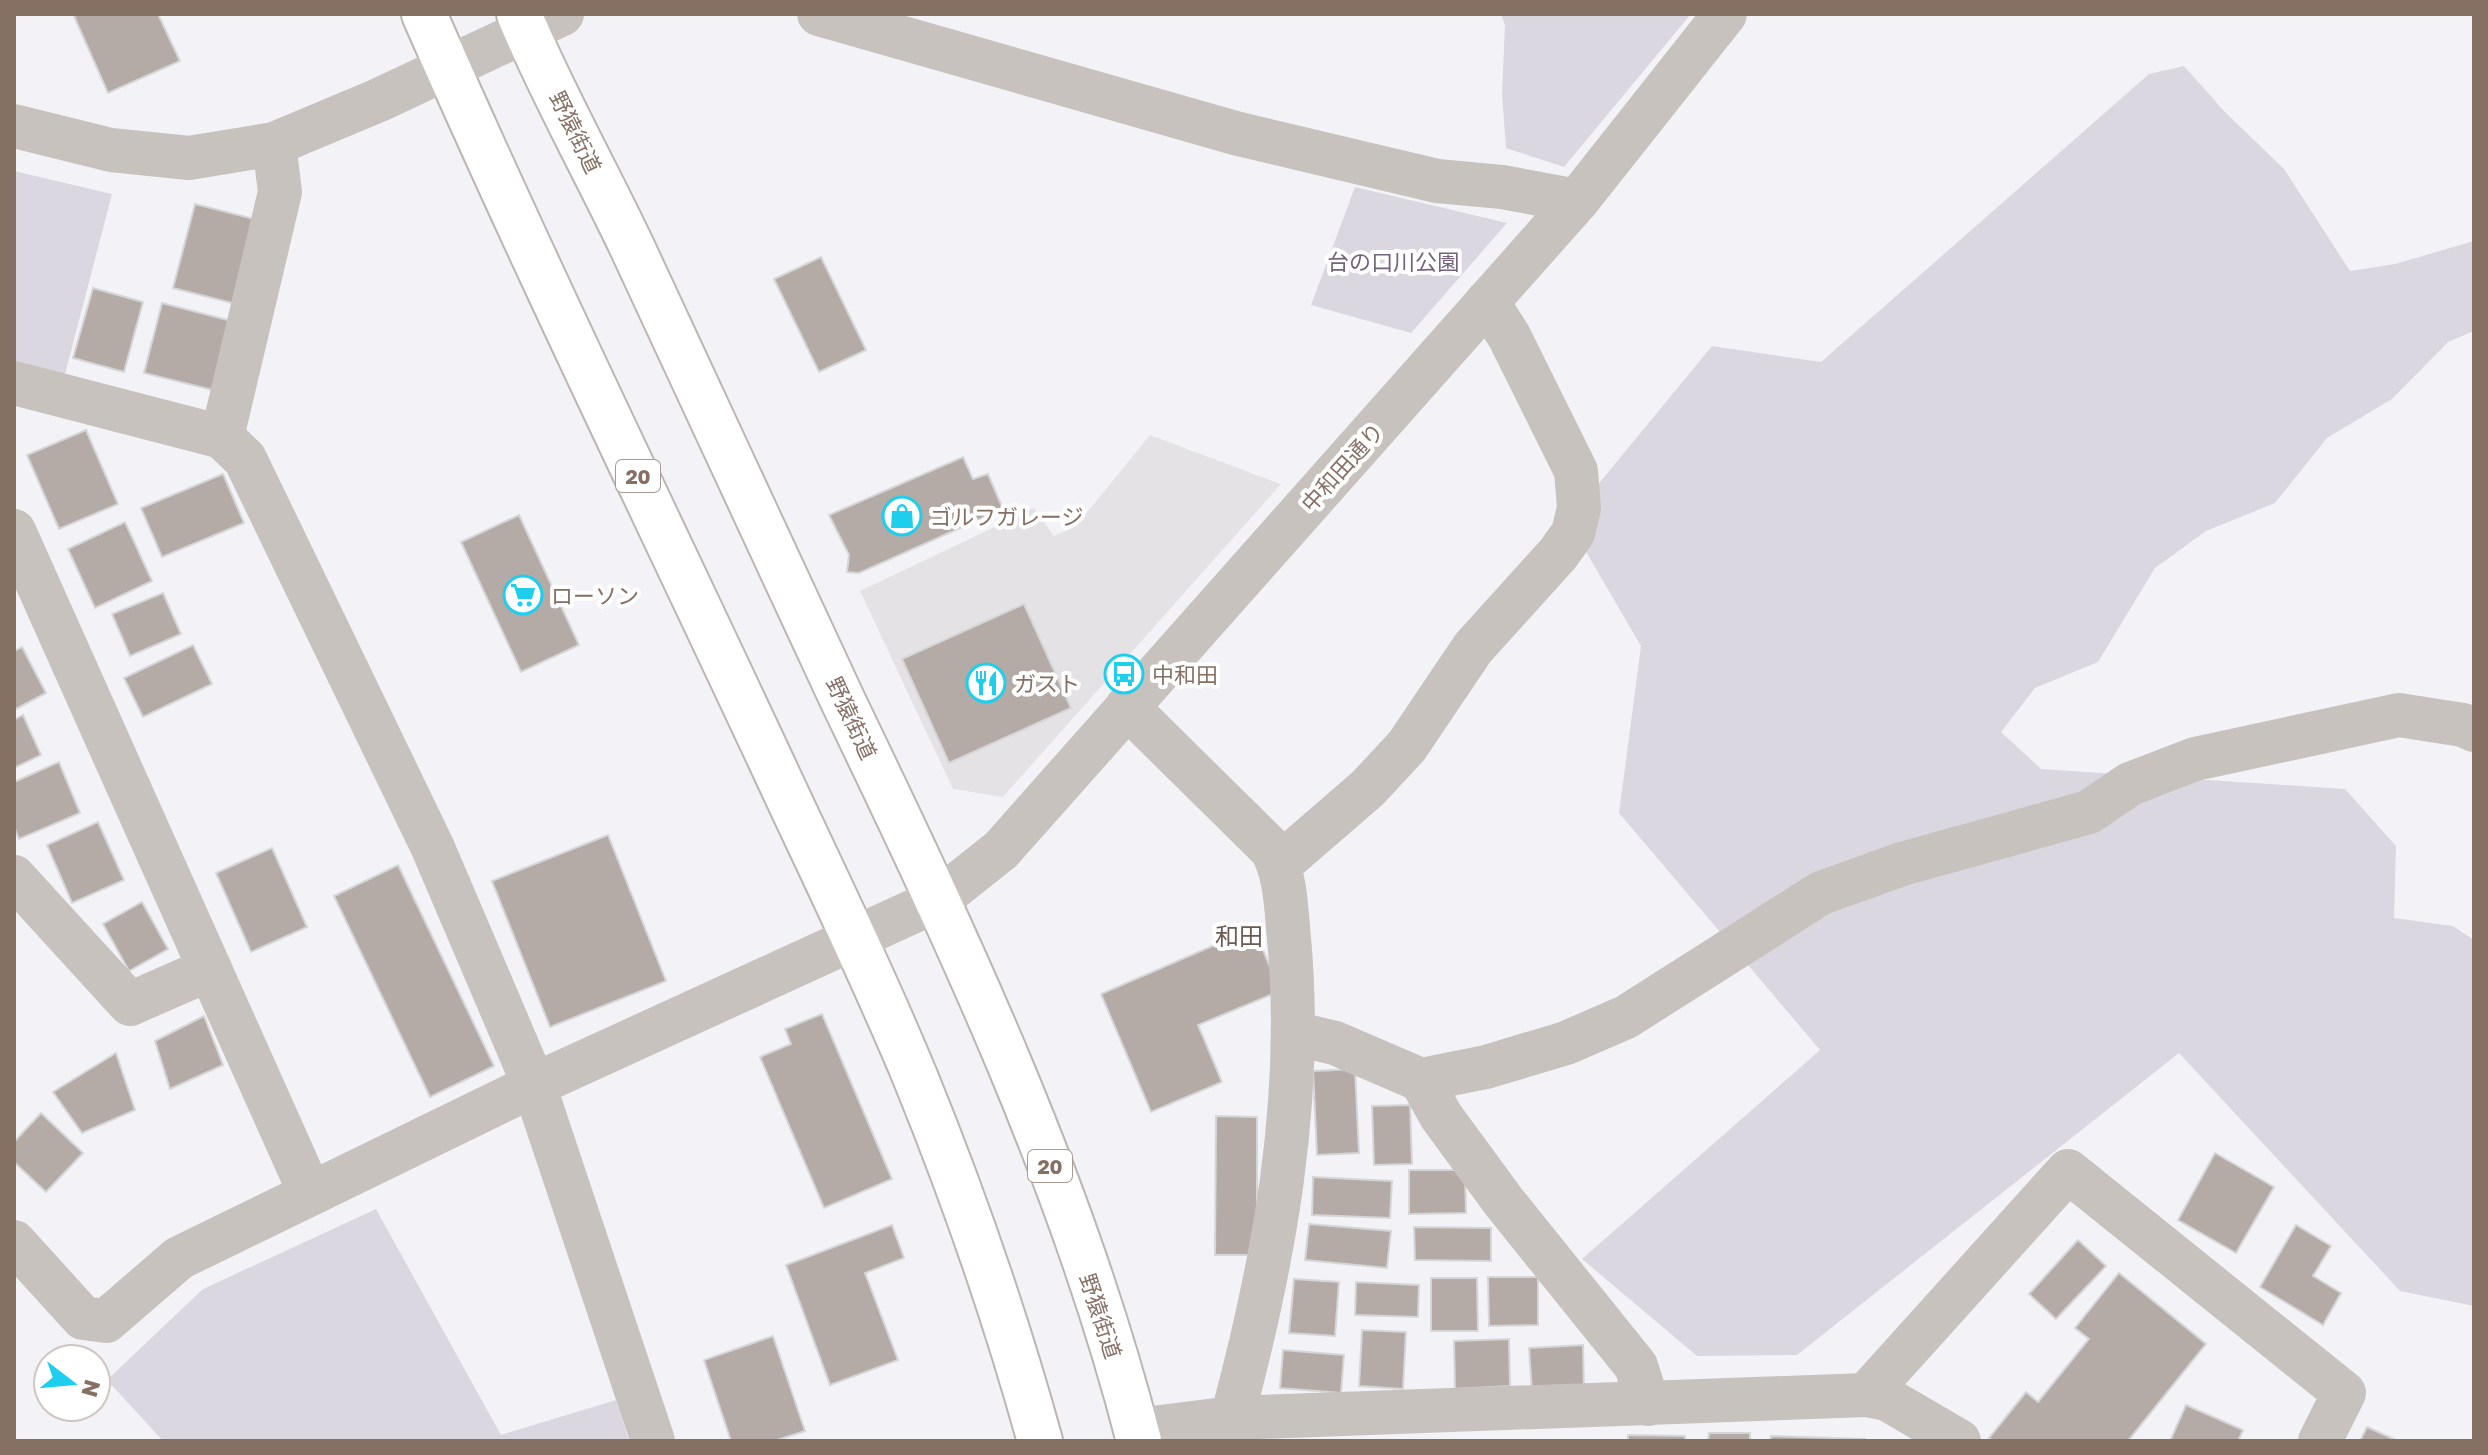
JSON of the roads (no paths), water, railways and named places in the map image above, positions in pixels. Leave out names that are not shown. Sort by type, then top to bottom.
[{"type":"main road","name":"20","points":[[424,14],[497,179],[916,1079],[987,1266],[1040,1441]]},
{"type":"main road","name":"野猿街道","points":[[536,20],[630,244],[938,900],[1007,1056],[1043,1148],[1113,1349],[1138,1436]]},
{"type":"street","points":[[819,14],[1235,133],[1437,181],[1502,187],[1577,201]]},
{"type":"street","name":"中和田通り","points":[[14,1242],[83,1318],[106,1321],[179,1258],[534,1085],[938,900],[1001,850],[1577,201],[1725,14]]},
{"type":"street","points":[[14,126],[111,150],[189,158],[274,144],[307,133],[447,68],[536,20]]},
{"type":"street","points":[[222,437],[280,192],[274,144]]},
{"type":"street","points":[[1279,865],[1368,788],[1407,746],[1473,648],[1558,554],[1573,533],[1579,508],[1576,471],[1509,336],[1487,302]]},
{"type":"street","points":[[14,383],[222,437],[245,459],[433,848],[534,1085],[653,1441]]},
{"type":"street","points":[[14,531],[310,1193]]},
{"type":"street","points":[[1127,707],[1272,850],[1285,890],[1292,965],[1292,1078],[1277,1223],[1258,1320],[1232,1418]]},
{"type":"street","points":[[1293,1033],[1335,1043],[1421,1080],[1486,1067],[1566,1043],[1626,1017],[1821,893],[1902,864],[2089,812],[2130,784],[2195,759],[2399,715],[2463,725],[2474,730]]},
{"type":"street","points":[[14,877],[130,1004],[210,969]]},
{"type":"street","points":[[1421,1080],[1441,1116],[1504,1202],[1636,1366],[1648,1404]]},
{"type":"street","points":[[1891,1415],[2068,1171],[2344,1393],[2320,1441]]},
{"type":"street","points":[[1138,1436],[1232,1418],[1588,1424],[1648,1404],[1891,1415],[1959,1441]]},
{"type":"place","name":"ゴルフガレージ","points":[[902,516]]},
{"type":"place","name":"ローソン","points":[[523,595]]},
{"type":"place","name":"中和田","points":[[1124,674]]},
{"type":"place","name":"ガスト","points":[[986,683]]},
{"type":"district","name":"和田","points":[[1239,935]]},
{"type":"park label","name":"台の口川公園","points":[[1393,261]]}]
